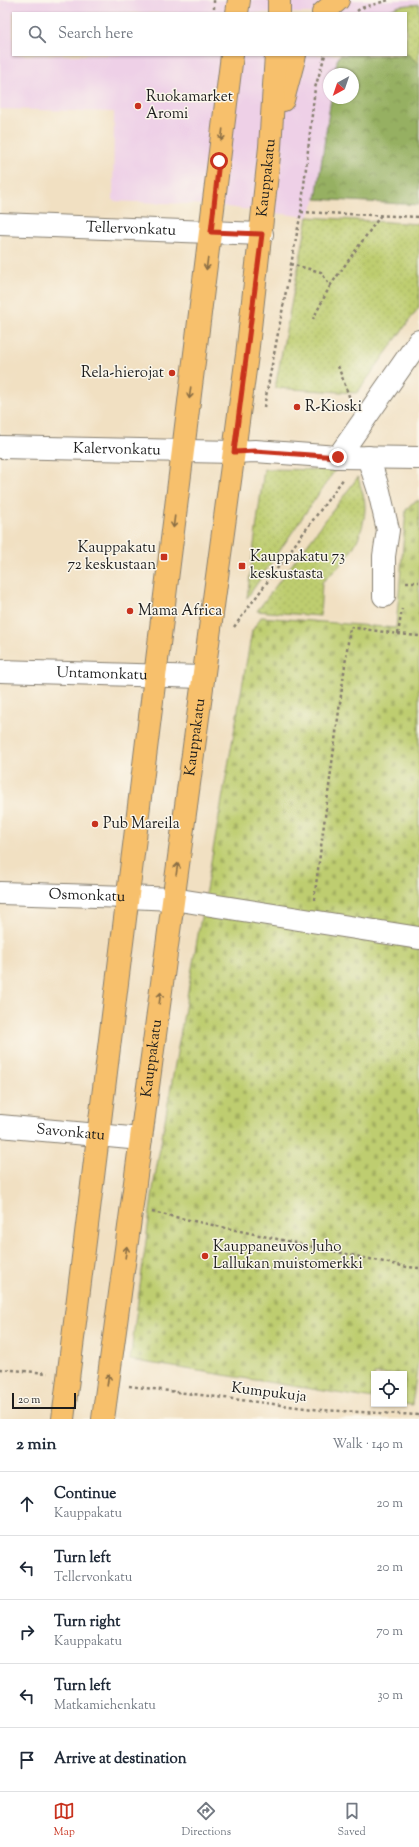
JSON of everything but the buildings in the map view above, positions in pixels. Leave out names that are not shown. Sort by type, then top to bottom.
[{"type":"main road","points":[[237,12],[239,0]]},
{"type":"main road","points":[[278,12],[279,0]]},
{"type":"main road","points":[[324,12],[338,0]]},
{"type":"main road","points":[[64,1419],[232,56]]},
{"type":"main road","name":"Kauppakatu","points":[[103,1419],[234,452],[262,234],[276,56]]},
{"type":"main road","points":[[270,147],[295,56]]},
{"type":"street","name":"Tellervonkatu","points":[[0,224],[262,234]]},
{"type":"street","points":[[338,457],[419,341]]},
{"type":"street","name":"Kalervonkatu","points":[[0,447],[234,452],[255,451],[338,457],[419,458]]},
{"type":"street","points":[[364,457],[379,491],[388,530],[384,556],[394,590]]},
{"type":"street","name":"Untamonkatu","points":[[0,671],[203,677]]},
{"type":"street","name":"Osmonkatu","points":[[0,893],[128,896],[173,900],[419,938]]},
{"type":"street","name":"Savonkatu","points":[[0,1126],[141,1139]]},
{"type":"path","points":[[357,12],[361,8],[388,0]]},
{"type":"path","points":[[300,212],[419,217]]},
{"type":"path","points":[[313,319],[330,286],[381,215]]},
{"type":"path","points":[[290,264],[320,272],[330,286]]},
{"type":"path","points":[[338,366],[351,399]]},
{"type":"path","points":[[234,627],[364,457]]},
{"type":"path","points":[[394,590],[419,582]]},
{"type":"path","points":[[394,590],[404,589]]},
{"type":"path","points":[[394,590],[398,634]]},
{"type":"path","points":[[311,921],[350,627],[419,636]]},
{"type":"path","points":[[147,1211],[407,1267],[419,1268]]},
{"type":"path","points":[[0,1369],[54,1373]]},
{"type":"path","name":"Kumpukuja","points":[[126,1385],[321,1410],[419,1415]]},
{"type":"shaded area","points":[[0,0],[419,0],[419,4],[399,6],[386,12],[12,12],[12,56],[339,56],[336,68],[323,68],[323,104],[330,104],[316,199],[308,217],[211,205],[113,201],[114,112],[0,109]]},
{"type":"green space","points":[[419,4],[419,64],[407,54],[407,12],[386,12],[399,6]]},
{"type":"green space","points":[[407,54],[419,64],[419,205],[316,199],[330,104],[359,104],[359,68],[336,68],[339,56],[407,56]]},
{"type":"green space","points":[[308,217],[419,224],[419,307],[357,393],[275,388]]},
{"type":"green space","points":[[264,469],[335,470],[247,598]]},
{"type":"green space","points":[[358,477],[365,506],[364,521],[361,532],[345,559],[322,582],[320,616],[257,611]]},
{"type":"green space","points":[[419,500],[419,1355],[412,1405],[407,1404],[407,1371],[371,1371],[371,1399],[130,1360],[154,1182],[252,631],[261,617],[396,628],[406,510],[411,504]]},
{"type":"place","name":"Ruokamarket Aromi","points":[[138,106]]},
{"type":"place","name":"Rela-hierojat","points":[[172,373]]},
{"type":"place","name":"R-Kioski","points":[[297,407]]},
{"type":"place","name":"Kauppakatu 72 keskustaan","points":[[164,557]]},
{"type":"place","name":"Kauppakatu 73 keskustasta","points":[[242,566]]},
{"type":"place","name":"Mama Africa","points":[[130,611]]},
{"type":"place","name":"Pub Mareila","points":[[95,824]]},
{"type":"place","name":"Kauppaneuvos Juho Lallukan muistomerkki","points":[[205,1256]]},
{"type":"route","points":[[219,161],[211,232],[262,234],[234,452],[255,451],[338,457]]}]
